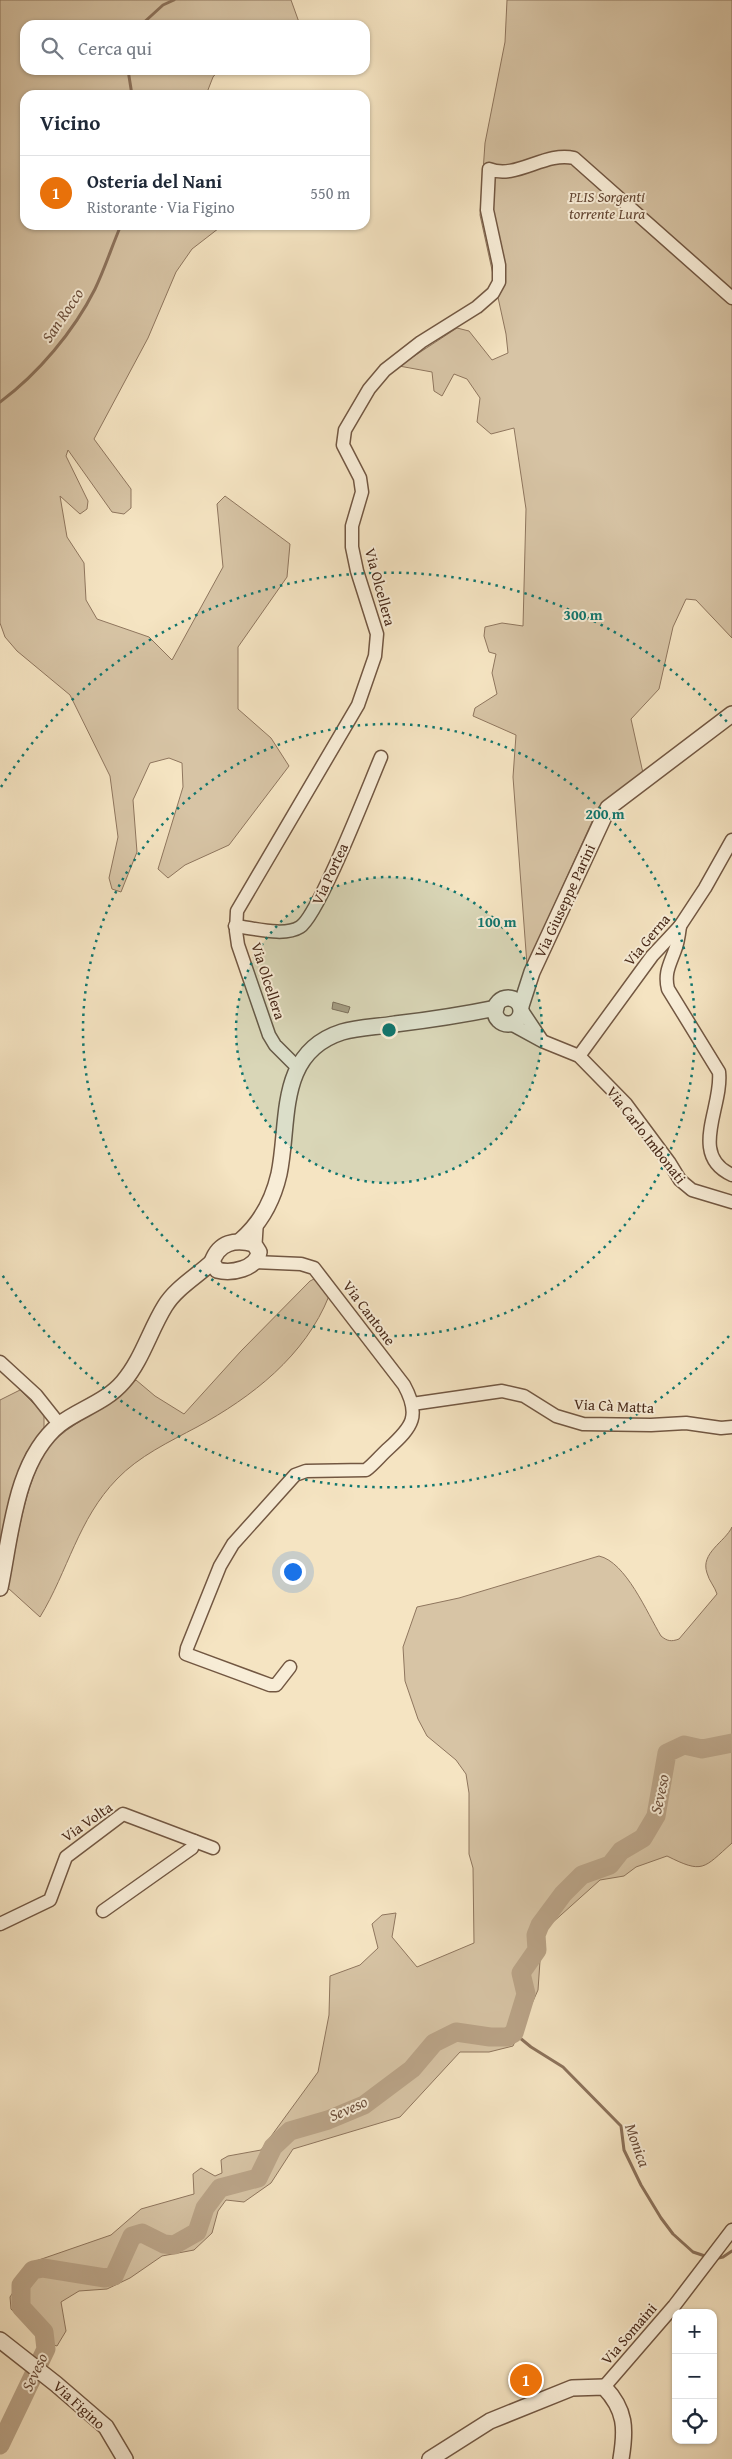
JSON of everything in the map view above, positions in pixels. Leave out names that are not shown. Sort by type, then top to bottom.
[{"type":"street","name":"Via Olcellera","points":[[298,1068],[275,1045],[269,1035],[238,945],[237,911],[358,705],[375,656],[377,634],[357,570],[352,547],[352,526],[362,492],[360,478],[343,445],[344,430],[369,388],[385,370],[421,342],[477,307],[493,293],[499,282],[499,265],[487,210],[489,169],[504,172],[556,156],[574,158],[732,298]]},
{"type":"street","name":"Via Giuseppe Parini","points":[[532,972],[503,1013],[519,1018],[532,972],[608,808],[732,714]]},
{"type":"street","name":"Via Portea","points":[[236,926],[287,931],[300,927],[310,915],[339,856],[381,757]]},
{"type":"street","name":"Via Gerna","points":[[579,1056],[652,956],[680,926],[705,888],[732,840]]},
{"type":"street","points":[[680,926],[675,950],[668,965],[666,982],[668,989],[719,1072],[719,1085],[708,1136],[709,1145],[714,1163],[732,1175]]},
{"type":"street","points":[[521,1008],[542,1041]]},
{"type":"street","points":[[0,1588],[21,1485],[30,1462],[40,1446],[59,1424],[108,1396],[122,1384],[131,1372],[166,1305],[177,1291],[192,1280],[218,1267],[240,1270],[252,1250],[256,1228],[279,1175],[288,1096],[298,1068],[307,1055],[319,1045],[341,1033],[461,1015],[503,1013]]},
{"type":"street","name":"Via Carlo Imbonati","points":[[503,1013],[542,1041],[579,1056],[626,1104],[680,1180],[692,1190],[732,1202]]},
{"type":"street","points":[[218,1267],[219,1249],[227,1244],[252,1250]]},
{"type":"street","name":"Via Cantone","points":[[252,1250],[272,1262],[301,1264],[314,1268],[404,1385],[413,1410]]},
{"type":"street","points":[[0,1362],[36,1396],[59,1424]]},
{"type":"street","name":"Via Cà Matta","points":[[413,1410],[502,1391],[524,1396],[556,1416],[583,1424],[651,1425],[686,1423],[721,1428],[732,1427]]},
{"type":"street","points":[[290,1667],[276,1685],[270,1685],[186,1654],[220,1566],[233,1544],[295,1475],[306,1472],[366,1470],[407,1432],[413,1410]]},
{"type":"street","name":"Via Volta","points":[[0,1924],[50,1900],[66,1857],[123,1814],[214,1848]]},
{"type":"street","points":[[103,1912],[192,1848],[194,1841]]},
{"type":"street","name":"Via Somaini","points":[[604,2387],[674,2306],[732,2230]]},
{"type":"street","name":"Via Figino","points":[[0,2340],[56,2384],[106,2427],[125,2459]]},
{"type":"street","points":[[430,2459],[497,2418],[572,2388],[604,2387],[617,2402],[623,2418],[625,2437],[621,2459]]},
{"type":"green space","points":[[0,0],[291,0],[298,20],[20,20],[20,75],[215,75],[208,90],[20,90],[20,230],[217,230],[192,249],[176,272],[148,338],[94,439],[131,489],[131,508],[124,514],[112,512],[68,450],[66,456],[88,501],[87,509],[80,514],[60,496],[67,537],[84,563],[86,600],[97,619],[149,637],[172,660],[223,567],[217,504],[225,496],[290,544],[287,577],[238,647],[238,709],[271,738],[289,766],[229,845],[185,865],[168,878],[158,869],[183,787],[182,763],[169,758],[150,763],[133,800],[137,852],[121,892],[112,889],[109,878],[118,837],[110,776],[70,695],[17,651],[5,637],[0,623]]},
{"type":"green space","name":"PLIS Sorgenti torrente Lura","points":[[507,0],[732,0],[732,638],[696,600],[686,599],[673,627],[659,689],[631,719],[643,773],[599,806],[527,965],[513,777],[516,735],[473,716],[475,708],[497,694],[492,673],[496,654],[489,652],[484,636],[485,627],[502,623],[523,626],[526,509],[514,428],[491,434],[477,422],[480,398],[467,379],[454,374],[442,396],[434,391],[432,372],[399,366],[457,328],[469,331],[492,360],[508,353],[506,334],[480,215],[485,143],[505,42]]},
{"type":"green space","points":[[316,1278],[329,1296],[319,1318],[306,1338],[275,1373],[257,1388],[217,1415],[145,1456],[117,1479],[92,1511],[40,1617],[8,1588],[30,1486],[46,1450],[67,1430],[118,1397],[136,1380],[155,1396],[184,1414],[241,1351],[310,1281]]},
{"type":"green space","points":[[20,1390],[44,1414],[44,1429],[26,1453],[17,1477],[0,1550],[0,1400]]},
{"type":"green space","points":[[732,1527],[732,1843],[715,1859],[702,1866],[688,1865],[667,1856],[636,1867],[624,1876],[600,1880],[542,1932],[538,1990],[513,2046],[489,2052],[460,2052],[400,2117],[293,2149],[271,2183],[244,2202],[226,2200],[218,2211],[212,2233],[194,2250],[162,2256],[130,2278],[107,2289],[79,2291],[61,2302],[66,2331],[57,2346],[41,2341],[11,2309],[10,2297],[33,2262],[111,2235],[141,2209],[194,2194],[193,2174],[201,2168],[215,2176],[222,2173],[221,2160],[228,2156],[261,2150],[318,2072],[329,2015],[330,1976],[360,1965],[378,1948],[372,1924],[382,1915],[396,1913],[392,1937],[417,1967],[474,1943],[473,1868],[469,1854],[469,1793],[466,1774],[456,1760],[427,1736],[418,1719],[405,1681],[403,1647],[417,1607],[459,1598],[599,1556],[609,1560],[627,1578],[661,1636],[665,1639],[676,1640],[679,1639],[717,1594],[707,1573],[707,1559]]},
{"type":"shaded area","points":[[333,1002],[350,1007],[348,1013],[332,1009]]},
{"type":"waterway","name":"San Rocco","points":[[146,20],[163,5],[174,0]]},
{"type":"waterway","name":"San Rocco","points":[[129,75],[131,90]]},
{"type":"waterway","name":"San Rocco","points":[[0,402],[28,378],[66,336],[95,289],[119,230]]},
{"type":"waterway","name":"Seveso","points":[[0,2445],[46,2349],[44,2332],[21,2307],[21,2285],[33,2270],[43,2268],[105,2278],[114,2276],[132,2236],[142,2233],[164,2244],[174,2245],[197,2232],[205,2208],[220,2188],[258,2178],[273,2147],[290,2131],[328,2120],[364,2105],[412,2069],[434,2043],[456,2032],[490,2037],[507,2037],[514,2033],[526,1994],[521,1973],[537,1950],[536,1935],[540,1925],[563,1894],[582,1875],[610,1865],[621,1851],[643,1838],[656,1816],[667,1753],[684,1745],[702,1749],[732,1743]]},
{"type":"waterway","name":"Monica","points":[[514,2033],[531,2047],[563,2067],[621,2126],[624,2150],[641,2185],[661,2218],[673,2234],[693,2252],[708,2257]]},
{"type":"waterway","name":"Monica","points":[[714,2259],[723,2257],[732,2251]]},
{"type":"place","name":"Osteria del Nani","points":[[526,2380]]}]
